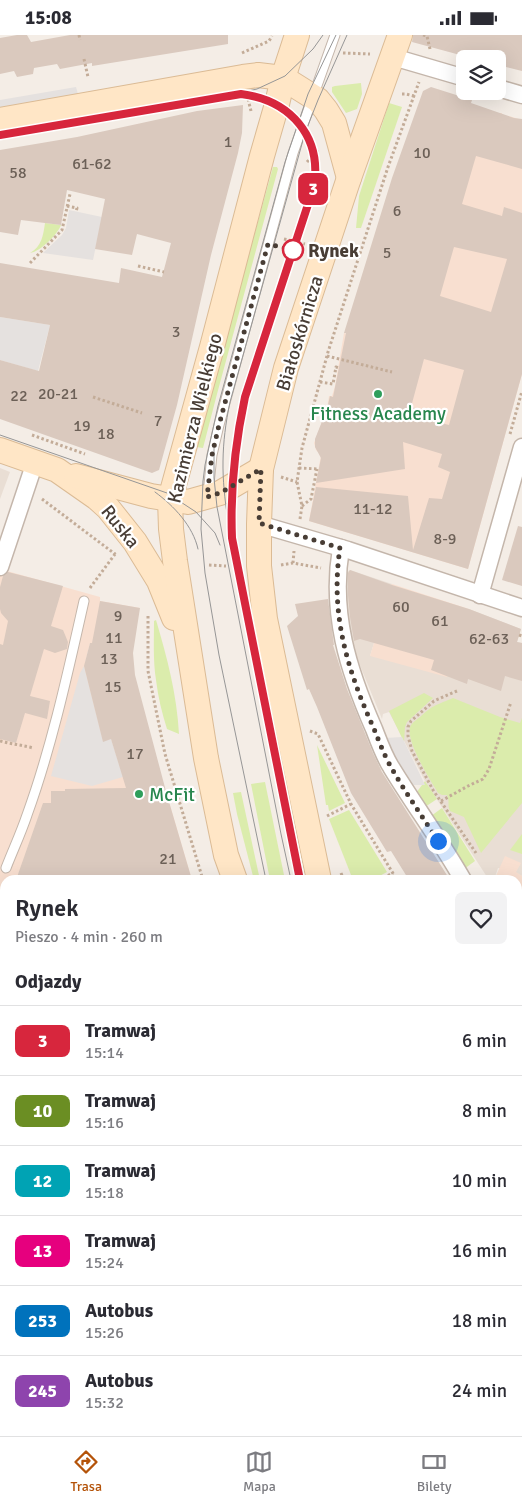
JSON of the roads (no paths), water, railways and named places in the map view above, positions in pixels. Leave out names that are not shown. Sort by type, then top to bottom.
[{"type":"main road","name":"Kazimierza Wielkiego","points":[[233,875],[226,855],[206,758],[175,561],[170,499],[264,146],[297,35]]},
{"type":"main road","name":"Białoskórnicza","points":[[259,523],[261,469],[286,369],[349,178],[400,35]]},
{"type":"main road","points":[[0,120],[243,77],[258,75],[283,78],[313,97],[326,110],[334,123],[349,178]]},
{"type":"main road","name":"Ruska","points":[[0,450],[57,470],[108,508],[135,542],[159,581],[189,654]]},
{"type":"main road","points":[[57,470],[151,496],[188,501],[220,493],[261,469]]},
{"type":"main road","points":[[259,523],[260,575],[265,619],[318,875]]},
{"type":"street","points":[[393,57],[456,75]]},
{"type":"street","points":[[506,90],[522,95]]},
{"type":"street","points":[[480,595],[522,447]]},
{"type":"street","points":[[0,567],[35,463]]},
{"type":"street","points":[[259,523],[522,608]]},
{"type":"street","points":[[340,548],[337,571],[337,604],[344,649],[368,715],[390,765],[460,875]]},
{"type":"street","points":[[226,855],[228,875]]},
{"type":"lane","points":[[207,497],[212,455],[229,386],[293,153],[335,35]]},
{"type":"lane","points":[[6,868],[27,815],[46,752],[66,679],[85,597]]},
{"type":"tram line","points":[[244,92],[257,89],[285,76],[313,49],[323,35]]},
{"type":"tram line","points":[[265,875],[219,655],[205,573],[201,529],[203,481],[218,406],[285,162],[308,94],[336,35]]},
{"type":"tram line","points":[[299,875],[228,520],[223,475],[224,447],[230,402],[305,133],[347,35]]},
{"type":"tram line","points":[[219,97],[239,94],[256,96],[280,106],[307,136],[316,166],[311,196],[245,397],[236,450],[231,503]]},
{"type":"tram line","name":"3","points":[[0,135],[241,94],[256,95],[264,98],[290,113],[302,127],[311,145],[315,162],[314,186],[245,397],[233,468],[231,496],[232,538],[299,875]]},
{"type":"tram line","points":[[0,135],[224,96]]},
{"type":"tram line","points":[[0,435],[167,493],[196,512],[215,533],[220,545]]},
{"type":"tram line","points":[[214,446],[214,478],[217,507],[290,875]]},
{"type":"tram line","points":[[155,492],[182,517],[192,532],[198,549]]},
{"type":"place","name":"Rynek","points":[[293,250]]},
{"type":"place","name":"Fitness Academy","points":[[378,394]]},
{"type":"place","name":"McFit","points":[[139,794]]}]
